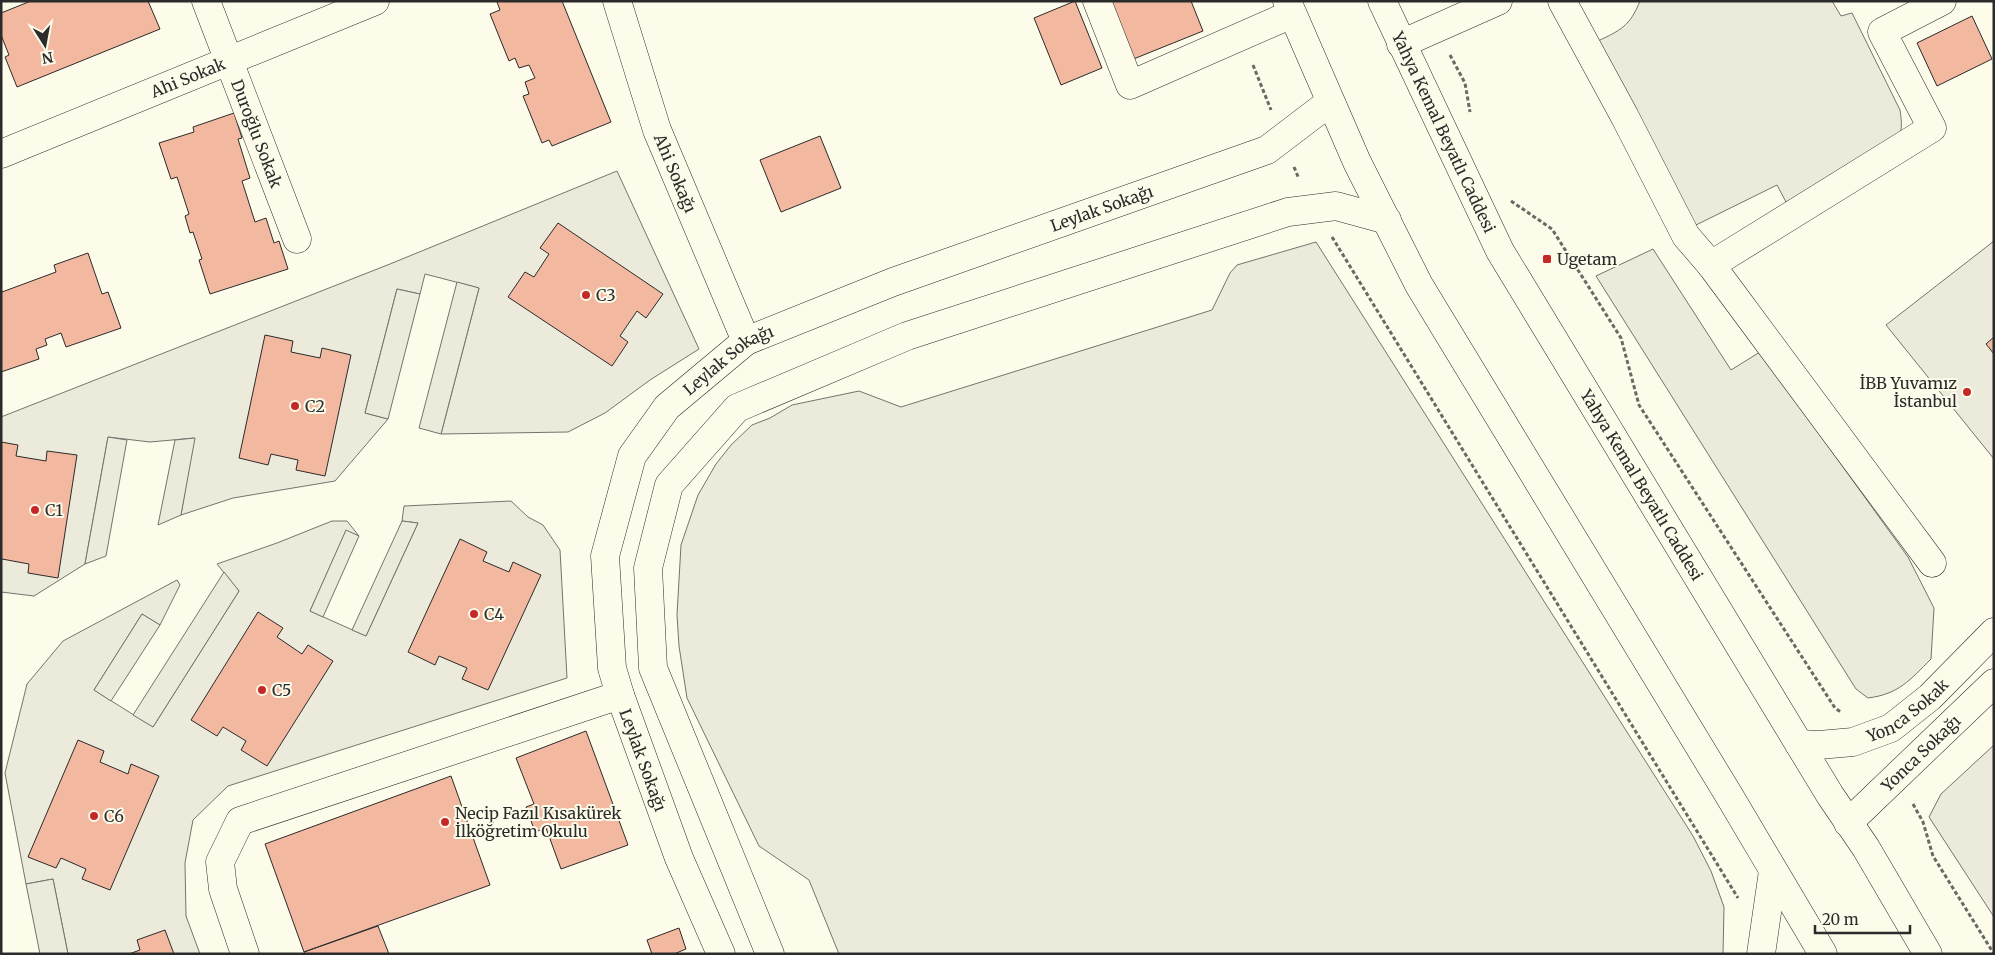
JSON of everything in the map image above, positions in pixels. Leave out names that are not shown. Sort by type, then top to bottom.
[{"type":"street","name":"Duroğlu Sokak","points":[[206,1],[298,240]]},
{"type":"street","name":"Ahi Sokak","points":[[1,154],[375,1]]},
{"type":"street","name":"Ahi Sokağı","points":[[617,1],[657,130],[746,341]]},
{"type":"street","points":[[1098,1],[1130,85],[1242,36],[1289,8],[1357,162],[1419,285],[1730,797],[1823,954]]},
{"type":"street","name":"Yahya Kemal Beyatlı Caddesi","points":[[1382,1],[1500,251],[1799,744],[1848,823],[1866,848],[1928,954]]},
{"type":"street","points":[[1401,44],[1498,1]]},
{"type":"street","points":[[1562,1],[1625,117],[1686,236],[1711,265],[1932,563]]},
{"type":"street","points":[[1711,265],[1932,128],[1882,32],[1942,1]]},
{"type":"street","name":"Leylak Sokağı","points":[[721,954],[679,858],[612,668],[606,556],[632,456],[667,408],[746,341],[893,282],[1267,150],[1330,102]]},
{"type":"street","points":[[770,954],[653,668],[648,568],[669,485],[737,408],[907,336],[1288,212],[1336,206],[1387,220]]},
{"type":"street","name":"Yonca Sokak","points":[[1799,744],[1835,744],[1872,736],[1891,728],[1910,714],[1994,632]]},
{"type":"street","name":"Yonca Sokağı","points":[[1848,823],[1994,683]]},
{"type":"street","points":[[245,954],[223,889],[220,862],[240,821],[620,695]]},
{"type":"street","points":[[1761,954],[1774,872]]},
{"type":"path","points":[[1437,28],[1465,83],[1471,118]]},
{"type":"path","points":[[1242,36],[1299,180],[1368,296],[1741,904]]},
{"type":"path","points":[[1506,193],[1510,201],[1552,229],[1621,338],[1639,405],[1835,708],[1861,724],[1872,736]]},
{"type":"path","points":[[1897,778],[1923,822],[1933,856],[1994,954]]},
{"type":"shaded area","points":[[1640,1],[1832,1],[1841,16],[1852,13],[1900,110],[1901,127],[1897,140],[1889,150],[1786,202],[1777,185],[1696,225],[1690,223],[1598,41],[1624,26]]},
{"type":"shaded area","points":[[617,171],[699,349],[650,380],[605,413],[568,432],[441,434],[479,288],[425,274],[420,294],[397,289],[365,413],[388,419],[335,481],[233,498],[181,515],[194,438],[150,442],[108,437],[85,564],[34,596],[1,592],[1,417],[390,264]]},
{"type":"shaded area","name":"İBB Yuvamız İstanbul","points":[[1994,241],[1994,459],[1886,325]]},
{"type":"shaded area","points":[[1316,242],[1693,836],[1711,871],[1724,907],[1723,954],[839,954],[809,880],[759,846],[687,698],[679,646],[677,615],[681,545],[698,495],[716,464],[731,445],[752,425],[770,418],[792,405],[859,391],[901,407],[1212,310],[1230,273],[1237,265]]},
{"type":"shaded area","points":[[1653,249],[1731,370],[1760,352],[1908,557],[1934,608],[1931,659],[1910,680],[1896,689],[1868,698],[1856,689],[1596,276]]},
{"type":"shaded area","points":[[457,282],[479,288],[441,434],[419,428]]},
{"type":"shaded area","points":[[397,289],[420,294],[388,419],[365,413]]},
{"type":"shaded area","points":[[108,437],[127,440],[106,556],[85,564]]},
{"type":"shaded area","points":[[195,438],[181,515],[158,525],[175,440]]},
{"type":"shaded area","points":[[511,501],[528,517],[543,525],[560,550],[567,678],[228,786],[193,820],[185,863],[186,916],[200,954],[68,954],[53,879],[26,884],[5,773],[27,684],[63,641],[177,580],[180,585],[160,625],[142,614],[94,690],[153,727],[239,591],[217,564],[332,521],[347,521],[359,536],[346,531],[310,611],[366,636],[418,523],[402,521],[404,506]]},
{"type":"shaded area","points":[[402,521],[418,523],[366,636],[352,630]]},
{"type":"shaded area","points":[[346,530],[359,536],[323,617],[310,611]]},
{"type":"shaded area","points":[[224,572],[239,591],[153,727],[133,715]]},
{"type":"shaded area","points":[[142,614],[160,625],[111,701],[94,690]]},
{"type":"shaded area","points":[[1994,745],[1994,917],[1929,817],[1941,794]]},
{"type":"shaded area","points":[[53,879],[68,954],[40,954],[26,884]]},
{"type":"building","points":[[31,1],[148,1],[160,29],[17,87],[5,57],[9,55],[1,35],[1,13]]},
{"type":"building","points":[[562,1],[611,122],[552,146],[549,140],[542,143],[523,96],[529,94],[525,82],[535,78],[529,65],[519,68],[515,58],[509,61],[490,14],[500,10],[497,2]]},
{"type":"building","points":[[1075,1],[1102,68],[1061,85],[1034,18]]},
{"type":"building","points":[[1108,1],[1191,1],[1203,31],[1131,60]]},
{"type":"building","points":[[1972,16],[1992,59],[1937,86],[1917,43]]},
{"type":"building","points":[[234,113],[242,138],[238,139],[250,178],[242,181],[255,222],[266,218],[274,243],[279,241],[288,269],[210,294],[199,260],[202,259],[193,232],[190,233],[185,216],[189,214],[177,177],[171,179],[159,143],[194,132],[193,127]]},
{"type":"building","points":[[820,136],[841,188],[781,212],[760,160]]},
{"type":"building","name":"C3","points":[[558,223],[663,294],[646,318],[637,311],[620,336],[628,342],[612,366],[508,297],[525,272],[534,277],[549,254],[540,248]]},
{"type":"building","points":[[88,253],[102,294],[108,292],[121,328],[66,347],[61,333],[45,339],[47,345],[36,349],[39,359],[1,372],[1,290],[2,292],[56,272],[54,265]]},
{"type":"building","name":"C2","points":[[265,335],[293,341],[291,352],[320,358],[322,348],[351,355],[325,476],[296,470],[298,460],[271,454],[268,465],[239,458]]},
{"type":"building","points":[[1994,337],[1994,354],[1986,344]]},
{"type":"building","name":"C1","points":[[1,442],[18,445],[16,456],[46,461],[47,451],[77,455],[58,578],[28,573],[29,564],[2,559],[1,562]]},
{"type":"building","name":"C4","points":[[460,539],[487,552],[483,561],[509,572],[513,562],[541,575],[488,690],[462,679],[467,668],[439,656],[435,665],[408,652]]},
{"type":"building","name":"C5","points":[[258,612],[283,628],[277,637],[302,654],[308,645],[333,661],[267,766],[241,750],[246,741],[223,727],[217,736],[191,720]]},
{"type":"building","points":[[586,731],[628,845],[561,869],[546,828],[535,832],[526,807],[534,804],[516,758]]},
{"type":"building","name":"C6","points":[[78,740],[104,751],[100,762],[128,774],[131,764],[159,776],[110,890],[82,879],[86,869],[61,858],[56,868],[28,857]]},
{"type":"building","points":[[451,776],[490,885],[304,952],[265,844]]},
{"type":"building","points":[[378,926],[389,954],[305,954],[304,952]]},
{"type":"building","points":[[679,928],[686,949],[674,954],[652,954],[647,940]]},
{"type":"building","points":[[165,930],[174,954],[129,954],[140,950],[137,940]]},
{"type":"place","name":"Ugetam","points":[[1547,259]]},
{"type":"place","name":"C3","points":[[586,295]]},
{"type":"place","name":"İBB Yuvamız İstanbul","points":[[1967,392]]},
{"type":"place","name":"C2","points":[[295,406]]},
{"type":"place","name":"C1","points":[[35,510]]},
{"type":"place","name":"C4","points":[[474,614]]},
{"type":"place","name":"C5","points":[[262,690]]},
{"type":"place","name":"C6","points":[[94,816]]},
{"type":"place","name":"Necip Fazıl Kısakürek İlköğretim Okulu","points":[[445,822]]}]
